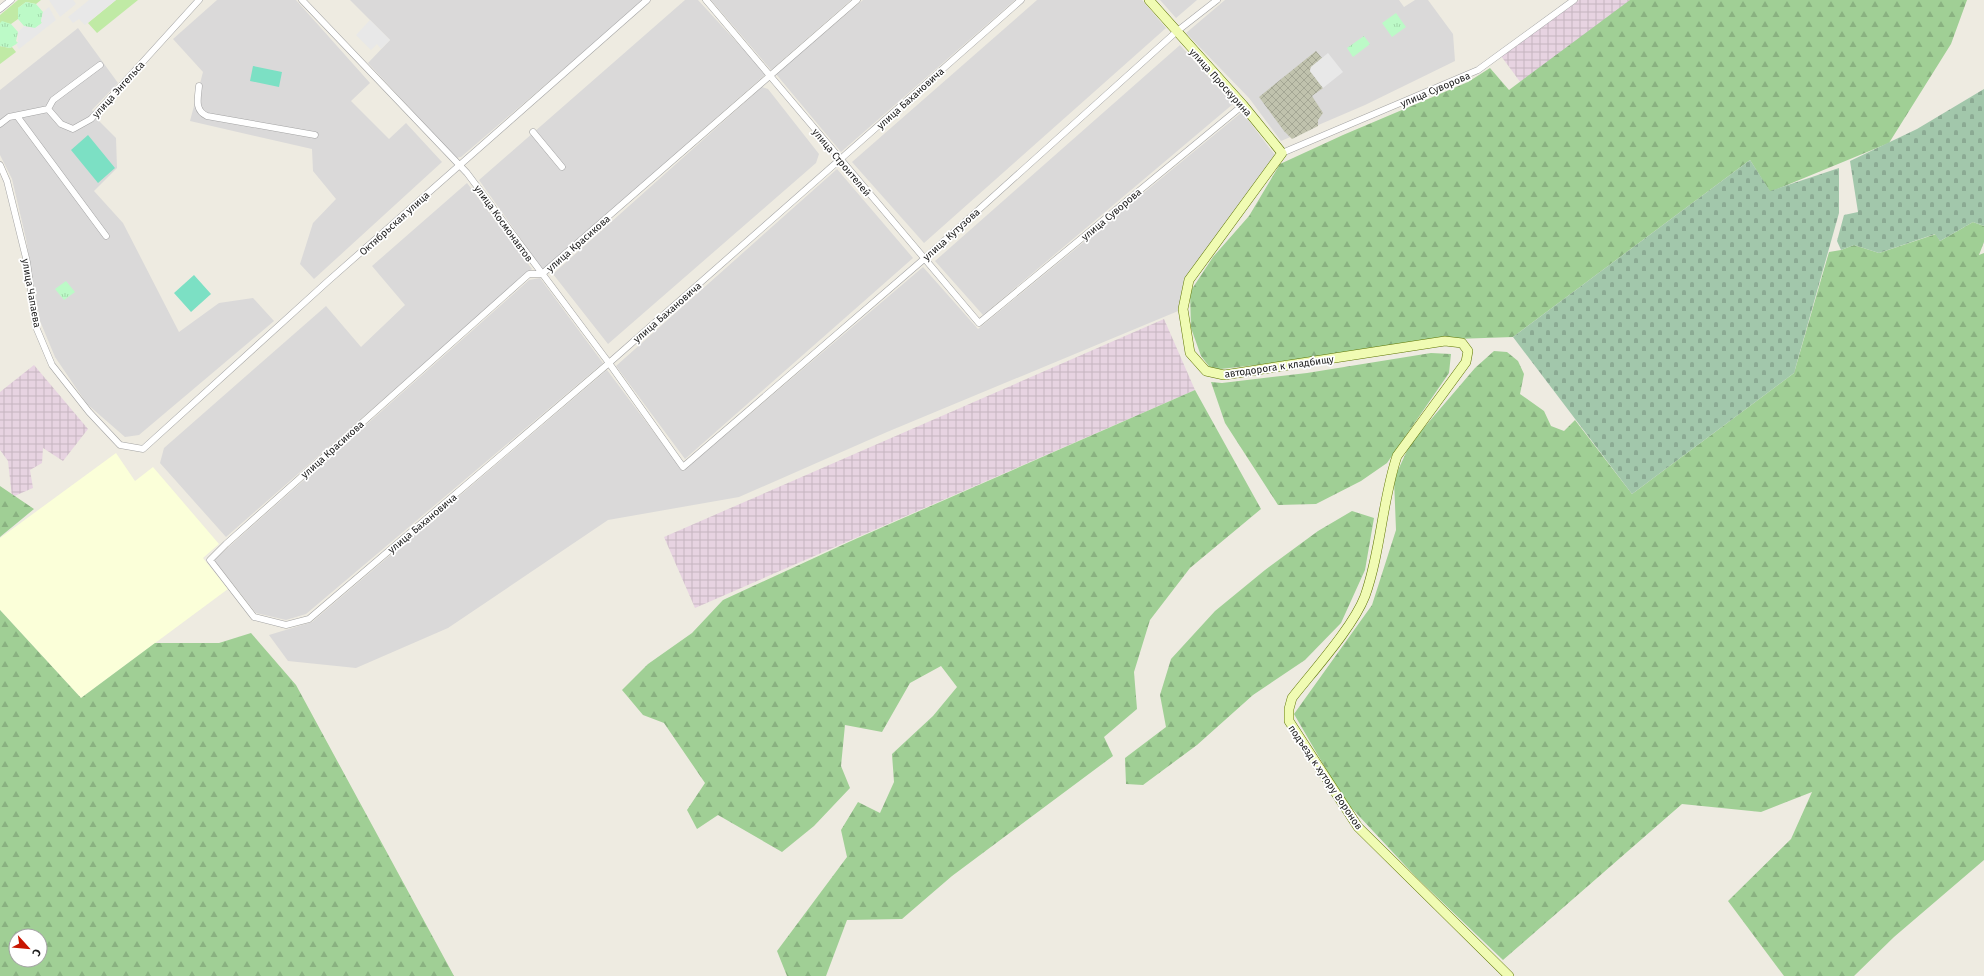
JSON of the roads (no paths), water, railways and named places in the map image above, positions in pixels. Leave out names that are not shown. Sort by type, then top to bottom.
[{"type":"street","points":[[0,9],[11,0]]},
{"type":"street","name":"улица Энгельса","points":[[48,109],[61,124],[73,129],[91,119],[188,10],[199,0]]},
{"type":"street","name":"улица Космонавтов","points":[[302,0],[460,164],[609,363],[683,467]]},
{"type":"street","name":"Октябрьская улица","points":[[143,449],[460,164],[646,0]]},
{"type":"street","name":"улица Строителей","points":[[706,0],[979,323]]},
{"type":"street","name":"улица Красикова","points":[[309,619],[286,625],[254,617],[210,560],[226,544],[529,274],[542,274],[770,74],[857,0]]},
{"type":"street","name":"улица Бахановича","points":[[309,619],[609,363],[1021,0]]},
{"type":"street","name":"улица Проскурина","points":[[1149,0],[1176,32],[1243,105],[1282,153]]},
{"type":"street","name":"улица Кутузова","points":[[683,467],[924,259],[1176,32],[1217,0]]},
{"type":"street","name":"улица Суворова","points":[[1282,153],[1478,70],[1574,0]]},
{"type":"street","points":[[0,124],[9,117],[48,109],[53,100],[100,65]]},
{"type":"street","points":[[199,86],[199,110],[207,116],[315,135]]},
{"type":"street","name":"улица Суворова","points":[[979,323],[1243,105]]},
{"type":"street","points":[[17,116],[106,236]]},
{"type":"street","points":[[533,132],[562,167]]},
{"type":"street","name":"автодорога к кладбищу","points":[[1282,153],[1189,280],[1183,309],[1190,353],[1206,371],[1224,375],[1445,341],[1462,343],[1468,351]]},
{"type":"street","name":"улица Чапаева","points":[[0,165],[7,181],[26,262],[36,327],[52,365],[89,412],[120,445],[143,449]]},
{"type":"street","name":"подъезд к хутору Воронов","points":[[1468,351],[1466,362],[1397,456],[1392,471],[1375,558],[1365,596],[1354,617],[1292,698],[1289,709],[1289,721],[1358,827],[1509,976]]}]
